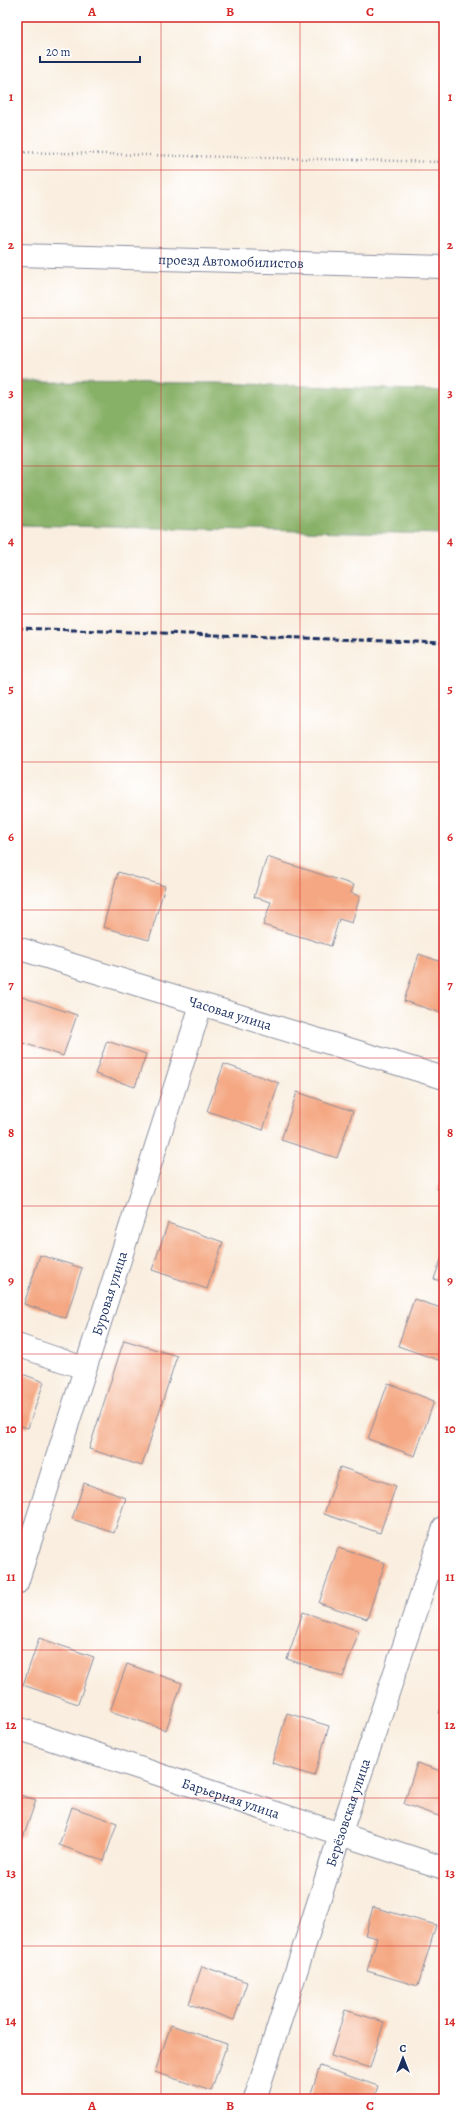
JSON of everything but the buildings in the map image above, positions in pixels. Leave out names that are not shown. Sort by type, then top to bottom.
[{"type":"street","name":"проезд Автомобилистов","points":[[17,255],[444,268]]},
{"type":"street","name":"Часовая улица","points":[[17,948],[444,1078]]},
{"type":"street","name":"Буровая улица","points":[[17,1583],[84,1368],[201,1005]]},
{"type":"street","points":[[17,1345],[84,1368]]},
{"type":"street","name":"Берёзовская улица","points":[[255,2099],[340,1835],[444,1527]]},
{"type":"street","name":"Барьерная улица","points":[[17,1728],[444,1868]]},
{"type":"path","points":[[17,152],[444,162]]},
{"type":"green space","points":[[17,382],[218,383],[444,391],[444,534],[17,525]]},
{"type":"railway","points":[[17,628],[444,643]]}]
